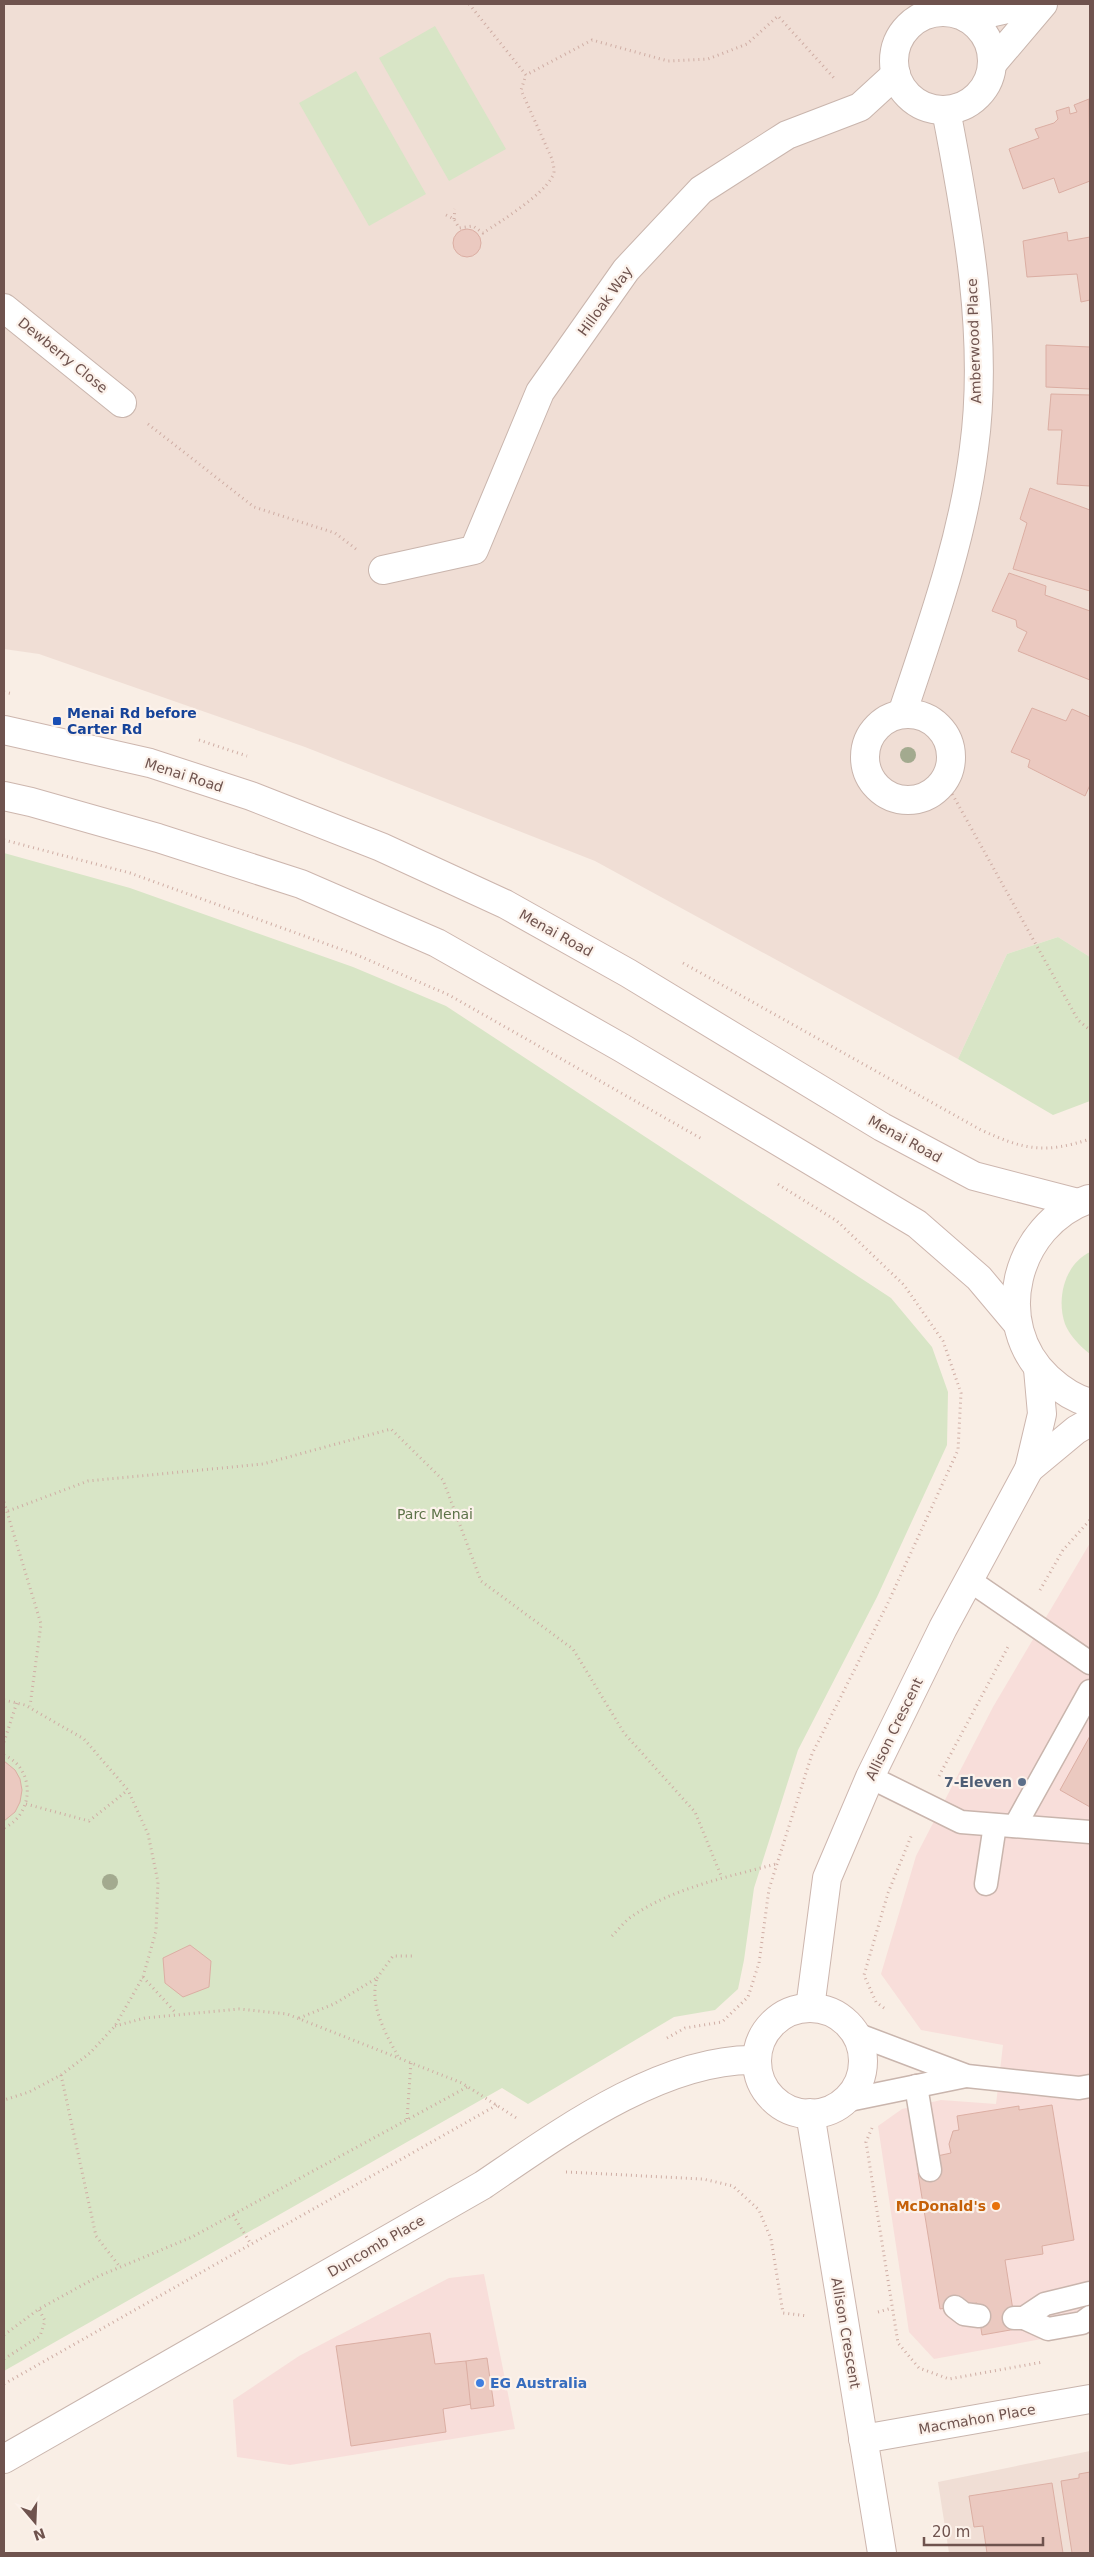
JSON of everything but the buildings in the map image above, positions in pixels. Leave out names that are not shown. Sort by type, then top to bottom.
[{"type":"street","points":[[967,18],[1030,4]]},
{"type":"street","points":[[992,64],[1043,4]]},
{"type":"street","points":[[914,11],[951,13],[967,18],[978,26],[986,37],[991,50],[990,78],[983,90],[972,100],[946,110],[930,108],[914,101],[903,89],[896,74],[894,58],[898,42],[914,11]]},
{"type":"street","name":"Hilloak Way","points":[[383,570],[474,550],[540,392],[626,270],[701,190],[788,135],[860,107],[896,74]]},
{"type":"street","name":"Amberwood Place","points":[[902,714],[938,606],[967,492],[978,403],[971,271],[946,110]]},
{"type":"street","name":"Dewberry Close","points":[[4,308],[122,403]]},
{"type":"street","points":[[902,714],[917,715],[931,720],[942,730],[949,742],[952,755],[950,769],[945,781],[936,792],[923,798],[910,801],[889,796],[872,782],[866,769],[865,754],[868,740],[876,728],[888,718],[902,714]]},
{"type":"street","name":"Menai Road","points":[[4,730],[150,763],[251,796],[381,847],[505,904],[628,973],[882,1127],[974,1176],[1084,1201]]},
{"type":"street","points":[[4,796],[158,838],[301,884],[437,943],[622,1048],[917,1224],[979,1278],[1016,1322]]},
{"type":"street","points":[[1084,1201],[1048,1223],[1027,1252],[1016,1286],[1016,1322],[1024,1347],[1038,1369],[1060,1389],[1090,1404]]},
{"type":"street","name":"Allison Crescent","points":[[810,2008],[827,1878],[870,1777],[969,1580],[1029,1469],[1042,1414],[1038,1369]]},
{"type":"street","name":"Allison Crescent","points":[[1029,1469],[1076,1430],[1090,1422]]},
{"type":"street","points":[[810,2008],[836,2015],[844,2020],[856,2034],[862,2052],[862,2070],[856,2087],[844,2101],[828,2110],[810,2114],[791,2110],[769,2094],[760,2078],[757,2060],[760,2042],[770,2027],[792,2011],[810,2008]]},
{"type":"street","name":"Duncomb Place","points":[[4,2459],[483,2185],[540,2146],[620,2099],[694,2068],[730,2061],[757,2060]]},
{"type":"street","name":"Allison Crescent","points":[[810,2114],[882,2553]]},
{"type":"street","name":"Macmahon Place","points":[[864,2439],[1090,2399]]},
{"type":"lane","points":[[969,1580],[1090,1663]]},
{"type":"lane","points":[[986,1884],[1005,1826],[1090,1692]]},
{"type":"lane","points":[[870,1777],[961,1822],[1090,1832]]},
{"type":"lane","points":[[856,2034],[967,2076],[1079,2088],[1090,2086]]},
{"type":"lane","points":[[844,2101],[967,2076]]},
{"type":"lane","points":[[916,2086],[930,2170]]},
{"type":"lane","points":[[1090,2293],[1045,2304],[1019,2318],[1048,2329],[1082,2322],[1090,2317]]},
{"type":"lane","points":[[955,2307],[964,2314],[979,2316]]},
{"type":"path","points":[[470,4],[526,76]]},
{"type":"path","points":[[446,215],[454,219],[459,228],[474,226],[483,233],[522,207],[552,177],[554,169],[552,159],[521,90],[526,76],[592,40],[668,61],[708,59],[748,44],[778,16],[860,107]]},
{"type":"path","points":[[454,219],[455,209]]},
{"type":"path","points":[[122,403],[254,508],[335,533],[383,570]]},
{"type":"path","points":[[945,781],[1078,1020],[1090,1030]]},
{"type":"path","points":[[4,840],[130,873],[357,955],[449,995],[706,1142]]},
{"type":"path","points":[[660,2043],[685,2028],[722,2022],[748,1997],[759,1963],[769,1889],[812,1754],[887,1605],[958,1450],[961,1393],[943,1341],[904,1285],[837,1221],[772,1181]]},
{"type":"path","points":[[8,1511],[88,1480],[263,1464],[391,1429],[443,1480],[481,1581],[573,1649],[624,1734],[695,1812],[722,1878]]},
{"type":"path","points":[[4,1502],[41,1624],[31,1706],[26,1705]]},
{"type":"path","points":[[889,2012],[876,2002],[864,1976],[888,1893],[924,1804],[1062,1550],[1090,1520]]},
{"type":"path","points":[[4,1700],[26,1705],[84,1739],[128,1790],[148,1834],[158,1882],[156,1931],[143,1977],[115,2026],[90,2053],[61,2075],[29,2092],[4,2100]]},
{"type":"path","points":[[4,1742],[17,1702]]},
{"type":"path","points":[[4,1755],[17,1764],[25,1776],[28,1790],[26,1804],[20,1815],[4,1828]]},
{"type":"path","points":[[26,1804],[89,1821],[128,1790]]},
{"type":"path","points":[[612,1936],[630,1918],[667,1898],[722,1878],[777,1864]]},
{"type":"path","points":[[399,2057],[383,2029],[374,1988],[377,1978],[393,1956],[414,1956]]},
{"type":"path","points":[[143,1977],[177,2014]]},
{"type":"path","points":[[299,2018],[334,2004],[377,1978]]},
{"type":"path","points":[[115,2026],[145,2018],[239,2009],[287,2014],[469,2086],[525,2123]]},
{"type":"path","points":[[407,2120],[411,2062]]},
{"type":"path","points":[[61,2075],[96,2236],[120,2267]]},
{"type":"path","points":[[4,2335],[39,2309],[99,2276],[192,2237],[469,2086]]},
{"type":"path","points":[[4,2384],[497,2105]]},
{"type":"path","points":[[876,2120],[866,2142],[898,2343],[919,2368],[949,2379],[1052,2360]]},
{"type":"path","points":[[556,2172],[704,2179],[733,2186],[759,2210],[771,2238],[784,2313]]},
{"type":"path","points":[[232,2215],[251,2244]]},
{"type":"path","points":[[4,2359],[40,2336],[45,2322],[39,2309]]},
{"type":"shaded area","points":[[4,4],[1090,4],[1090,957],[1058,937],[1007,954],[958,1059],[595,861],[305,747],[39,654],[4,649]]},
{"type":"shaded area","points":[[1090,1543],[1090,2330],[934,2359],[909,2332],[878,2126],[902,2109],[941,2100],[996,2104],[1003,2045],[921,2030],[881,1974],[916,1856],[993,1707]]},
{"type":"shaded area","name":"EG Australia","points":[[484,2274],[515,2429],[290,2465],[237,2457],[233,2400],[299,2356],[449,2278]]},
{"type":"shaded area","points":[[1090,2451],[1090,2553],[949,2553],[938,2482]]},
{"type":"green space","points":[[435,26],[506,149],[449,181],[379,58]]},
{"type":"green space","points":[[356,71],[426,194],[369,226],[299,103]]},
{"type":"green space","name":"Parc Menai","points":[[4,853],[130,888],[353,967],[446,1006],[891,1298],[932,1347],[948,1392],[947,1445],[877,1597],[798,1750],[754,1888],[738,1989],[715,2010],[674,2017],[528,2104],[502,2088],[4,2371]]},
{"type":"green space","points":[[1058,937],[1090,957],[1090,1101],[1053,1115],[958,1059],[1007,954]]},
{"type":"green space","points":[[1090,1252],[1090,1354],[1070,1333],[1065,1324],[1062,1314],[1062,1293],[1074,1265],[1081,1257]]},
{"type":"place","name":"Menai Rd before Carter Rd","points":[[57,721]]},
{"type":"place","name":"7-Eleven","points":[[1022,1782]]},
{"type":"place","name":"McDonald's","points":[[996,2206]]},
{"type":"place","name":"EG Australia","points":[[480,2383]]}]
